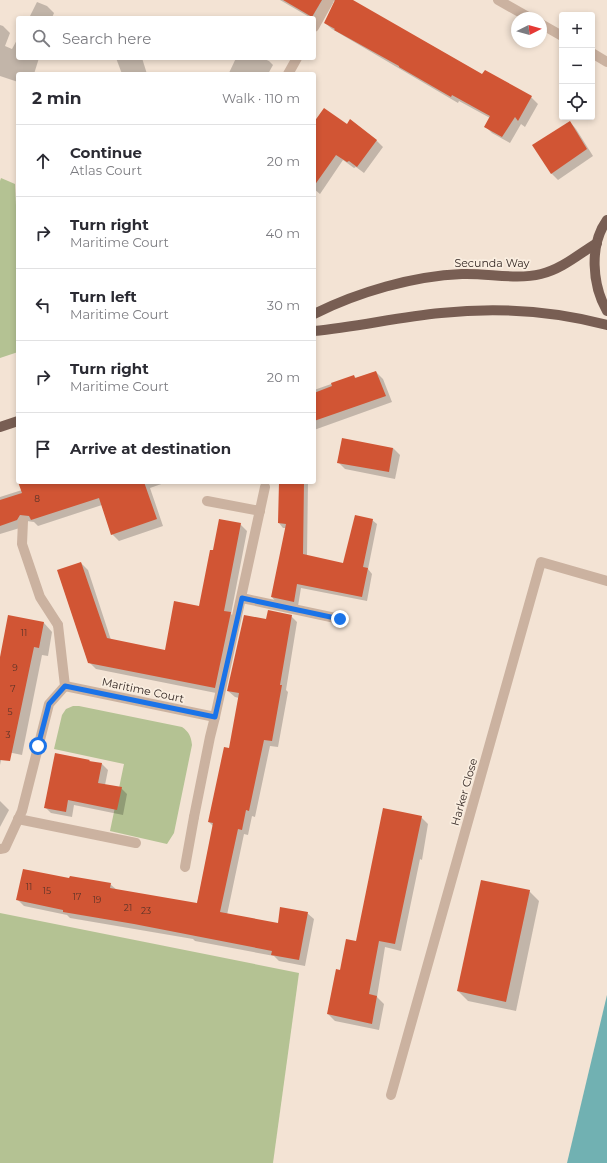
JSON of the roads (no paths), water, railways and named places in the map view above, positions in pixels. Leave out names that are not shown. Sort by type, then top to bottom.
[{"type":"main road","points":[[607,220],[597,243],[595,266],[598,291],[607,311]]},
{"type":"main road","name":"Secunda Way","points":[[316,313],[348,298],[391,285],[433,277],[462,274],[520,276],[540,274],[553,270],[568,262],[597,243]]},
{"type":"main road","points":[[316,330],[336,329],[441,313],[489,310],[525,310],[569,316],[607,324]]},
{"type":"main road","points":[[0,427],[16,422]]},
{"type":"street","points":[[316,23],[329,0]]},
{"type":"street","points":[[498,0],[519,12]]},
{"type":"street","points":[[547,27],[559,34]]},
{"type":"street","points":[[595,55],[607,62]]},
{"type":"street","points":[[289,72],[296,60]]},
{"type":"street","points":[[184,867],[210,737],[266,487]]},
{"type":"street","points":[[207,501],[260,511]]},
{"type":"street","points":[[0,850],[5,848],[22,811],[49,704],[65,686],[58,625],[40,597],[22,544],[23,521]]},
{"type":"street","name":"Harker Close","points":[[392,1095],[541,562],[607,581]]},
{"type":"street","points":[[242,598],[340,619]]},
{"type":"street","name":"Maritime Court","points":[[65,686],[215,717]]},
{"type":"street","points":[[18,819],[136,843]]},
{"type":"water","points":[[607,995],[607,1163],[567,1163]]}]
